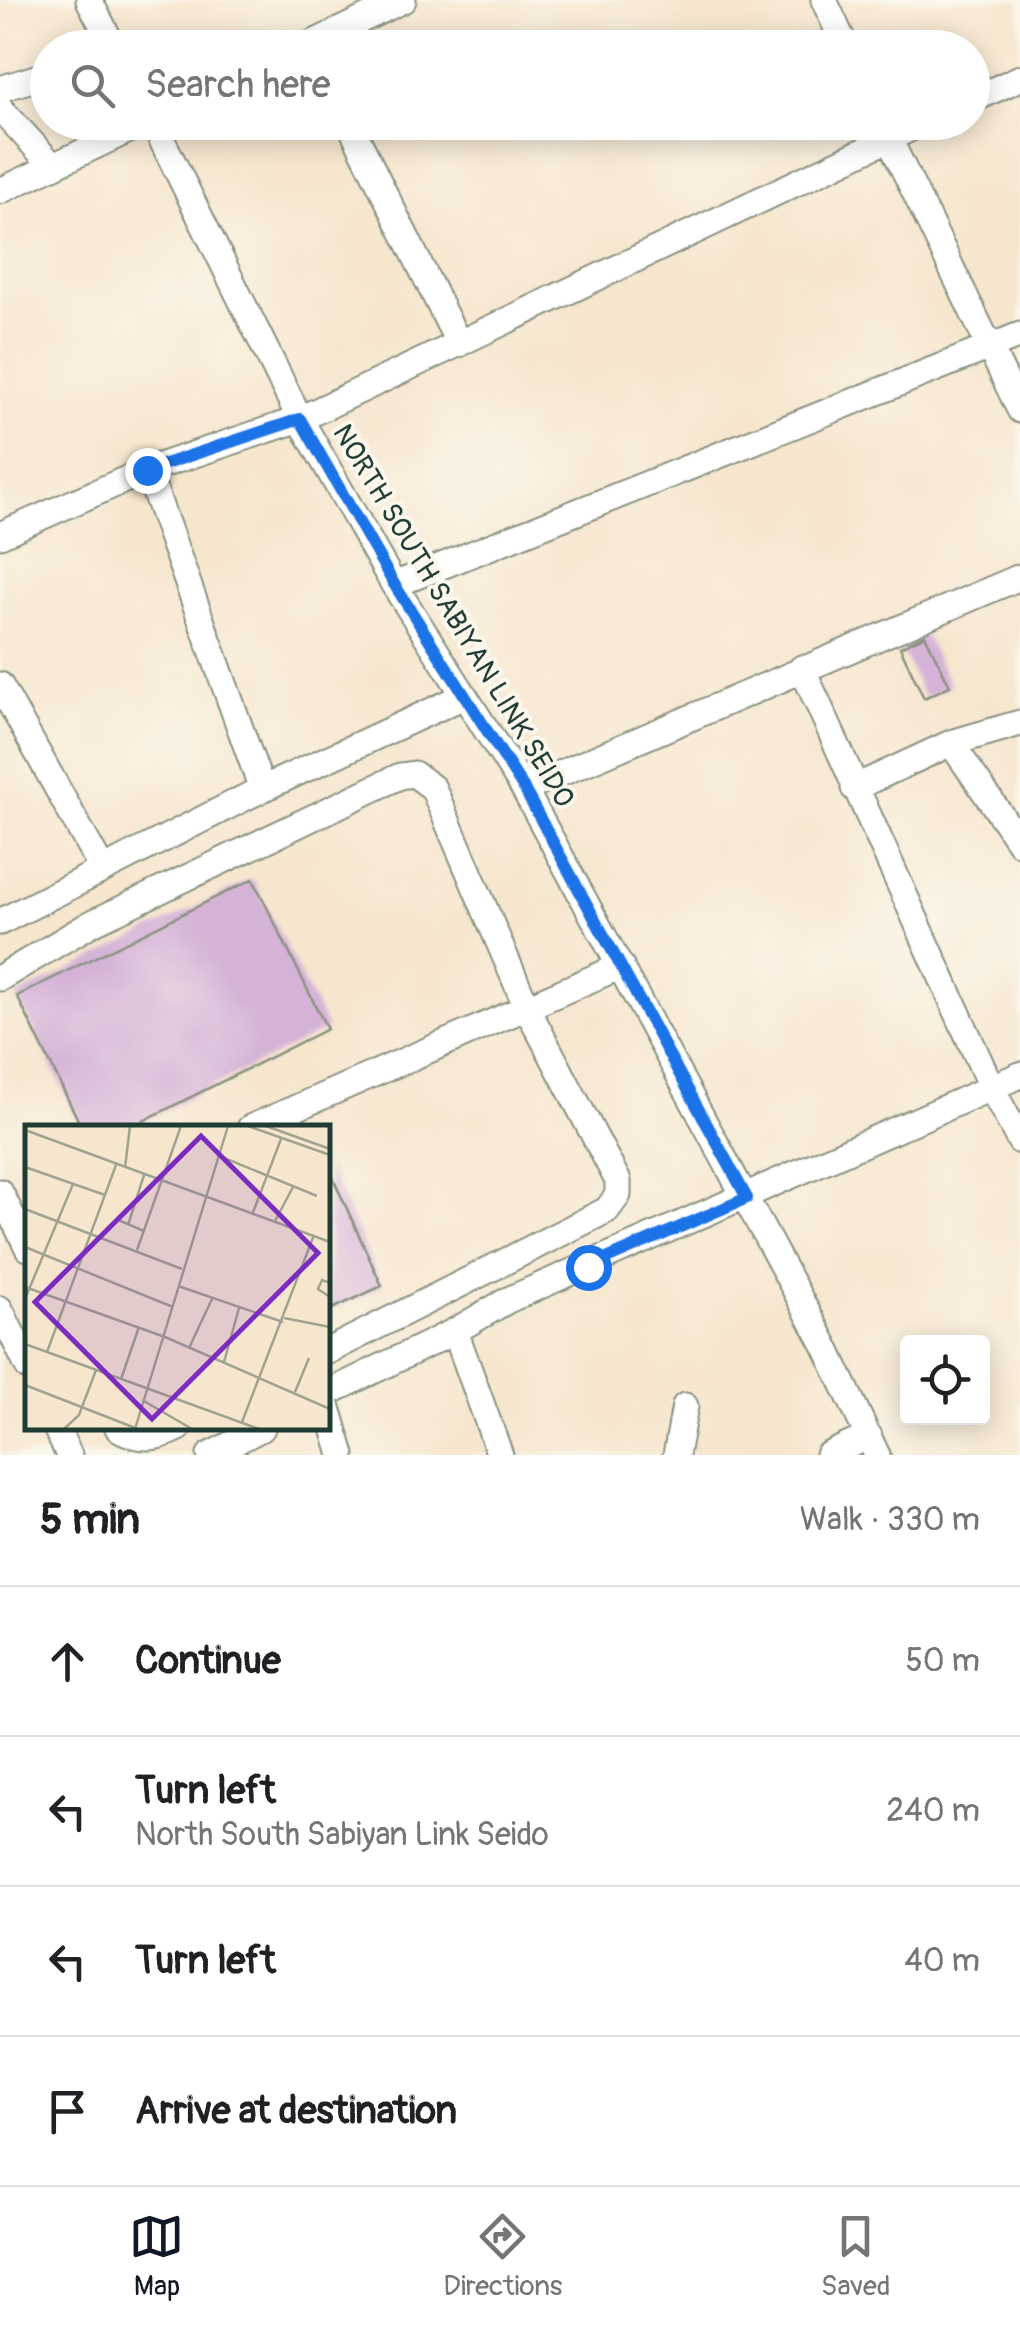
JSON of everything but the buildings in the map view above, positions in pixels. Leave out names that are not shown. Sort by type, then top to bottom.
[{"type":"street","points":[[89,0],[104,30]]},
{"type":"street","points":[[341,30],[403,0]]},
{"type":"street","points":[[824,0],[838,30]]},
{"type":"street","points":[[990,92],[1020,78]]},
{"type":"street","points":[[0,89],[30,80]]},
{"type":"street","points":[[0,108],[52,166]]},
{"type":"street","points":[[0,191],[110,140]]},
{"type":"street","name":"NORTH SOUTH SABIYAN LINK SEIDO","points":[[159,140],[300,419],[394,584],[524,789],[747,1198],[873,1446]]},
{"type":"street","points":[[358,140],[459,344]]},
{"type":"street","points":[[0,535],[147,470],[300,419],[867,140]]},
{"type":"street","points":[[889,140],[1020,410]]},
{"type":"street","points":[[394,584],[1020,335]]},
{"type":"street","points":[[147,470],[262,789]]},
{"type":"street","points":[[524,789],[1020,578]]},
{"type":"street","points":[[802,668],[992,1089],[1020,1141]]},
{"type":"street","points":[[0,685],[102,870]]},
{"type":"street","points":[[0,922],[262,789],[464,696]]},
{"type":"street","points":[[854,788],[951,743],[1020,723]]},
{"type":"street","points":[[951,743],[1020,843]]},
{"type":"street","points":[[0,978],[92,922],[400,776],[414,774],[439,798],[528,1010],[618,1181],[618,1195],[607,1210],[330,1350]]},
{"type":"street","points":[[257,1125],[528,1010],[620,966]]},
{"type":"street","points":[[330,1391],[455,1331],[508,1300],[1020,1075]]},
{"type":"street","points":[[0,1192],[25,1240]]},
{"type":"street","points":[[0,1309],[25,1361]]},
{"type":"street","points":[[455,1331],[500,1455]]},
{"type":"street","points":[[676,1455],[685,1406]]},
{"type":"street","points":[[330,1415],[342,1455]]},
{"type":"street","points":[[57,1430],[69,1455]]},
{"type":"street","points":[[122,1430],[157,1439],[175,1430]]},
{"type":"street","points":[[210,1455],[258,1430]]},
{"type":"street","points":[[828,1455],[873,1446]]},
{"type":"route","points":[[147,470],[300,419],[394,584],[524,789],[747,1198],[588,1267]]}]
